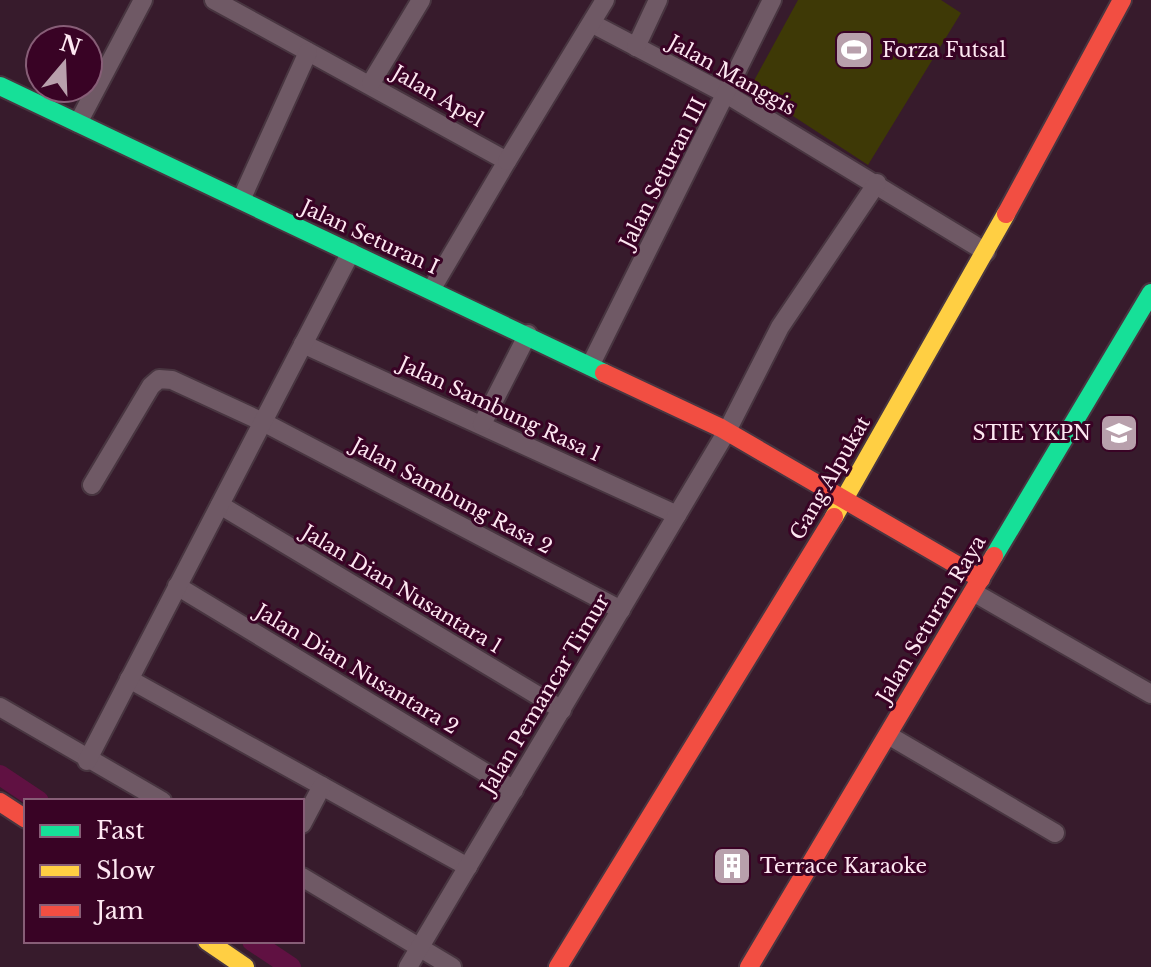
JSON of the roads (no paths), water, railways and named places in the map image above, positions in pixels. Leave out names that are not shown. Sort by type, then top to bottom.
[{"type":"street","points":[[78,123],[143,0]]},
{"type":"street","name":"Jalan Apel","points":[[214,0],[371,83],[507,161]]},
{"type":"street","points":[[371,83],[421,0]]},
{"type":"street","points":[[431,290],[605,0]]},
{"type":"street","points":[[636,47],[658,0]]},
{"type":"street","name":"Jalan Seturan III","points":[[590,366],[728,95],[772,0]]},
{"type":"street","name":"Gang Alpukat","points":[[558,967],[844,500],[986,252],[1122,0]]},
{"type":"street","name":"Jalan Manggis","points":[[593,24],[728,95],[986,252]]},
{"type":"street","points":[[241,200],[308,52]]},
{"type":"street","name":"Jalan Seturan I","points":[[0,86],[528,334],[724,430]]},
{"type":"street","name":"Jalan Pemancar Timur","points":[[408,967],[677,515],[780,327],[877,183]]},
{"type":"street","points":[[87,761],[351,252]]},
{"type":"street","name":"Jalan Seturan Raya","points":[[749,967],[1151,293]]},
{"type":"street","points":[[482,424],[528,334]]},
{"type":"street","name":"Jalan Sambung Rasa 1","points":[[303,344],[677,515]]},
{"type":"street","name":"Jalan Sambung Rasa 2","points":[[92,485],[151,386],[159,379],[172,380],[263,422],[621,610]]},
{"type":"street","points":[[724,430],[844,500],[1151,694]]},
{"type":"street","name":"Jalan Dian Nusantara 1","points":[[220,505],[562,710]]},
{"type":"street","name":"Jalan Dian Nusantara 2","points":[[177,586],[514,790]]},
{"type":"street","points":[[129,679],[468,867]]},
{"type":"street","points":[[0,707],[87,761],[158,799]]},
{"type":"street","points":[[888,735],[1055,833]]},
{"type":"street","points":[[304,820],[322,786]]},
{"type":"street","points":[[0,802],[24,818]]},
{"type":"street","points":[[304,878],[452,967]]},
{"type":"street","points":[[210,943],[245,967]]},
{"type":"waterway","points":[[0,775],[36,799]]},
{"type":"waterway","points":[[255,943],[291,967]]},
{"type":"place","name":"Forza Futsal","points":[[854,50]]},
{"type":"place","name":"STIE YKPN","points":[[1119,433]]},
{"type":"place","name":"Terrace Karaoke","points":[[732,866]]}]
